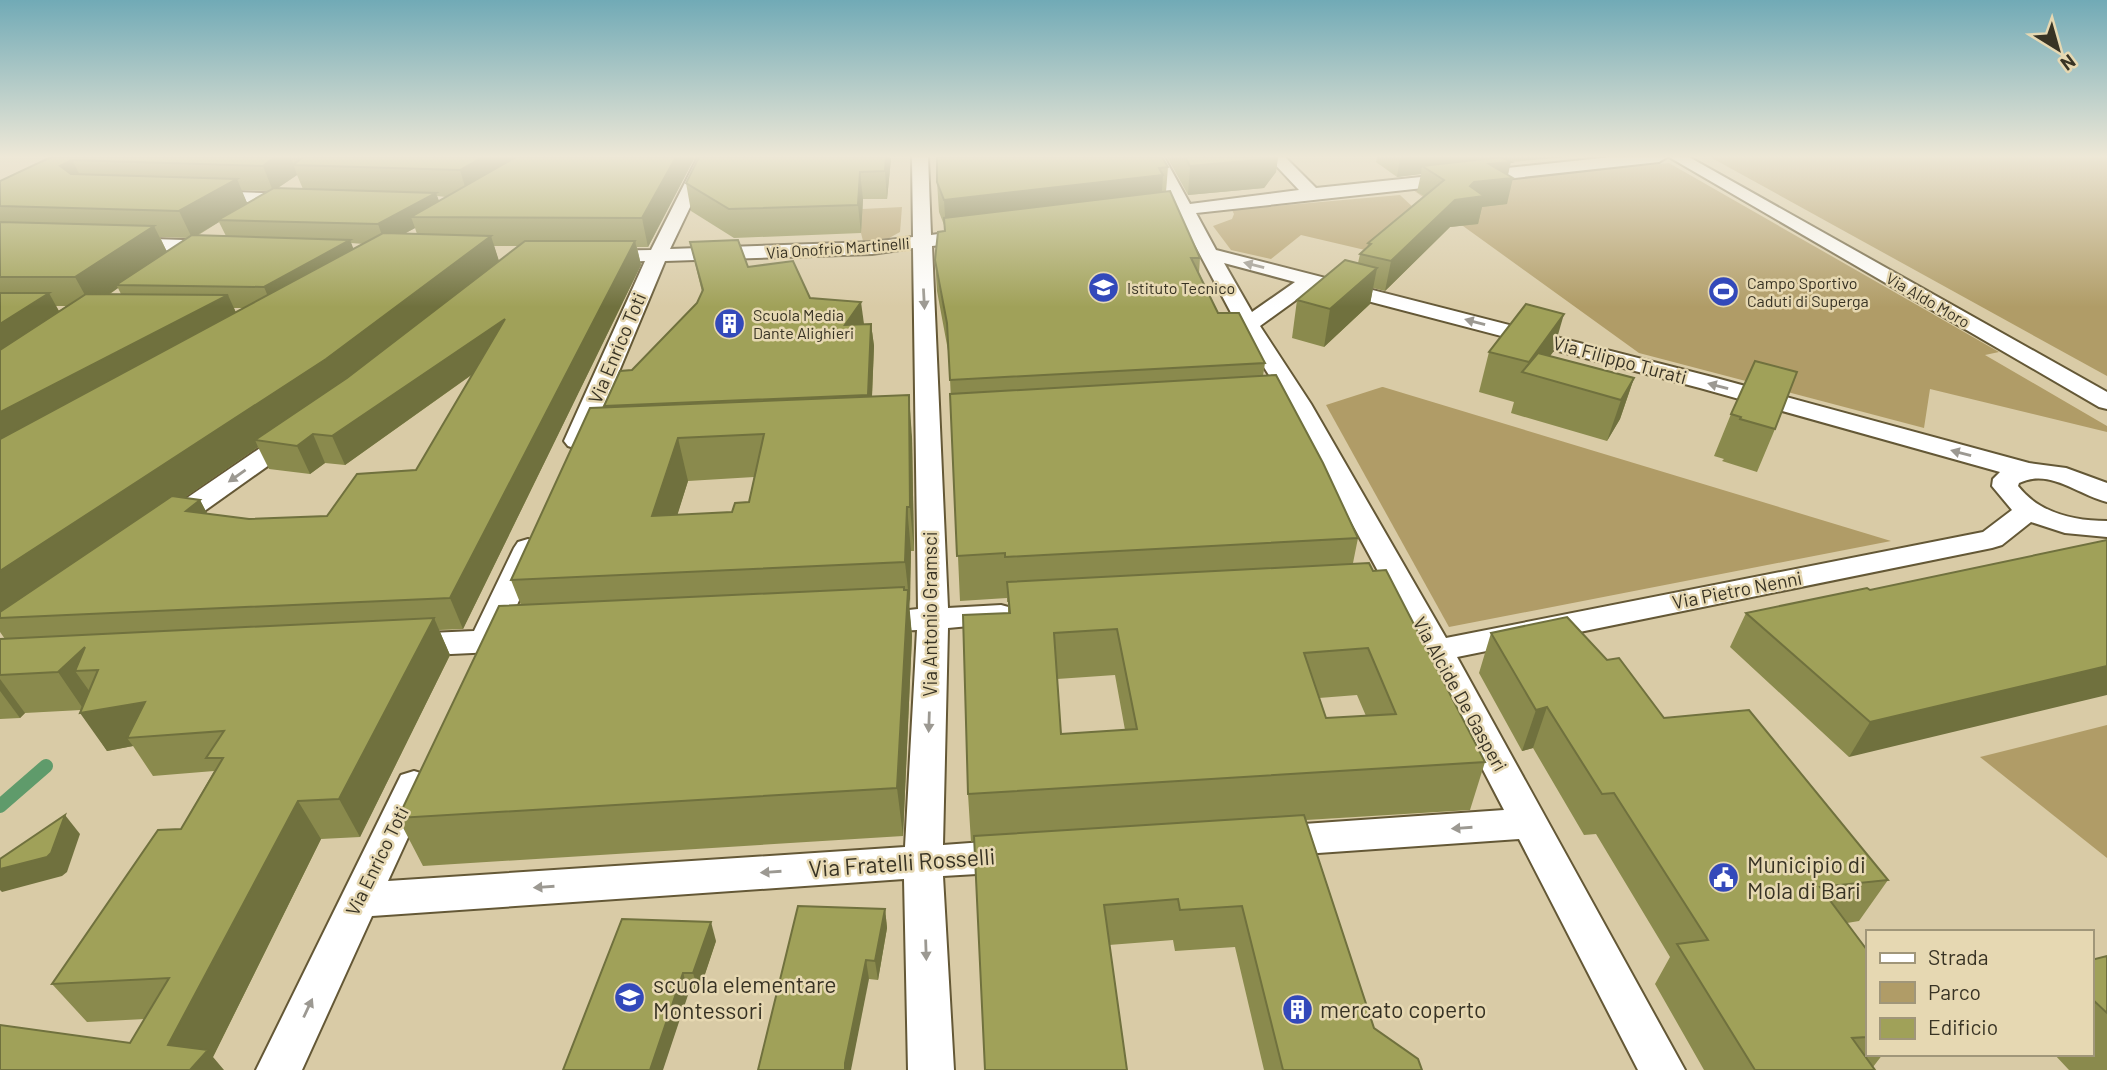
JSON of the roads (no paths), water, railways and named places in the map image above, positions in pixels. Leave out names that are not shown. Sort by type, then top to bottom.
[{"type":"street","points":[[244,219],[264,207]]},
{"type":"street","name":"Via Enrico Toti","points":[[582,449],[657,256],[681,207]]},
{"type":"street","name":"Via Antonio Gramsci","points":[[921,207],[927,348],[933,619],[923,862],[931,1070]]},
{"type":"street","points":[[1128,216],[1201,207]]},
{"type":"street","name":"Via Aldo Moro","points":[[1765,207],[2107,402]]},
{"type":"street","name":"Via Alcide De Gasperi","points":[[1183,209],[1211,254],[1248,324],[1285,405],[1405,593],[1437,650],[1662,1070]]},
{"type":"street","name":"Via Onofrio Martinelli","points":[[578,257],[872,248],[990,233]]},
{"type":"street","points":[[106,244],[198,246],[223,240]]},
{"type":"street","points":[[175,261],[198,246]]},
{"type":"street","name":"Via Filippo Turati","points":[[1211,254],[1707,383],[2027,471],[2065,476],[2107,494]]},
{"type":"street","points":[[1248,324],[1311,279]]},
{"type":"street","points":[[146,539],[315,422]]},
{"type":"street","points":[[2027,471],[2006,479],[2005,486],[2010,495],[2029,510],[2077,527],[2107,529]]},
{"type":"street","name":"Via Pietro Nenni","points":[[1437,650],[1992,539],[2029,510]]},
{"type":"street","points":[[478,654],[542,517]]},
{"type":"street","points":[[1336,597],[1405,593]]},
{"type":"street","points":[[838,624],[1030,614]]},
{"type":"street","points":[[374,647],[478,654],[552,639]]},
{"type":"street","name":"Via Enrico Toti","points":[[279,1070],[424,765]]},
{"type":"street","points":[[1239,843],[1531,823]]},
{"type":"street","name":"Via Fratelli Rosselli","points":[[358,900],[1046,854]]},
{"type":"waterway","points":[[0,806],[46,766]]},
{"type":"place","name":"Istituto Tecnico","points":[[1104,288]]},
{"type":"place","name":"Campo Sportivo Caduti di Superga","points":[[1724,292]]},
{"type":"place","name":"Scuola Media Dante Alighieri","points":[[730,324]]},
{"type":"place","name":"Municipio di Mola di Bari","points":[[1724,878]]},
{"type":"place","name":"scuola elementare Montessori","points":[[630,998]]},
{"type":"place","name":"mercato coperto","points":[[1297,1010]]}]
